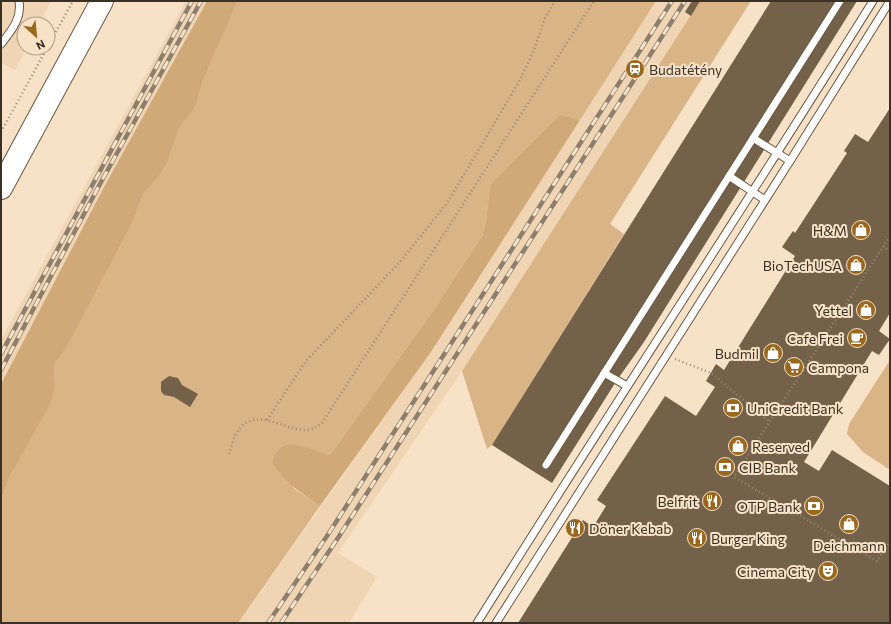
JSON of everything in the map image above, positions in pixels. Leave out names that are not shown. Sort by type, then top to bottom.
[{"type":"main road","points":[[1,188],[102,1]]},
{"type":"lane","points":[[1,44],[17,22],[20,7],[19,1]]},
{"type":"lane","points":[[546,465],[840,1]]},
{"type":"lane","points":[[477,623],[626,386],[754,192],[873,1]]},
{"type":"lane","points":[[496,623],[890,1]]},
{"type":"lane","points":[[753,138],[790,161]]},
{"type":"lane","points":[[729,176],[765,200]]},
{"type":"lane","points":[[604,373],[626,386]]},
{"type":"path","points":[[56,31],[73,1]]},
{"type":"path","points":[[267,420],[306,361],[400,262],[447,202],[519,82],[534,50],[545,18],[555,1]]},
{"type":"path","points":[[229,454],[240,427],[250,421],[261,419],[296,429],[308,430],[322,423],[594,1]]},
{"type":"path","points":[[1,132],[42,56]]},
{"type":"path","points":[[890,236],[734,477],[878,561],[890,542]]},
{"type":"path","points":[[883,246],[890,251]]},
{"type":"path","points":[[666,356],[711,373],[770,422]]},
{"type":"shaded area","points":[[1,1],[51,1],[43,16],[16,16],[16,56],[23,56],[15,70],[1,63]]},
{"type":"shaded area","points":[[186,1],[207,1],[104,187],[1,384],[1,340]]},
{"type":"shaded area","points":[[207,1],[238,1],[203,81],[195,108],[179,129],[168,161],[160,175],[143,195],[133,222],[67,347],[54,365],[55,386],[51,402],[10,476],[1,499],[1,384],[104,187]]},
{"type":"shaded area","points":[[238,1],[656,1],[580,120],[563,115],[490,185],[486,221],[482,236],[432,312],[330,455],[314,452],[303,447],[293,488],[320,506],[238,623],[1,623],[1,499],[10,476],[55,386],[54,365],[67,347],[133,222],[143,195],[160,175],[168,161],[179,129],[195,108],[203,81]]},
{"type":"shaded area","points":[[656,1],[700,1],[462,371],[338,553],[377,577],[349,623],[238,623],[431,352]]},
{"type":"shaded area","points":[[700,1],[751,1],[610,224],[624,234],[492,445],[487,449],[462,371]]},
{"type":"shaded area","points":[[563,115],[580,120],[431,352],[320,506],[293,487],[277,469],[272,462],[277,452],[282,447],[296,445],[330,455],[432,312],[482,236],[486,221],[490,185],[558,117]]},
{"type":"shaded area","points":[[890,360],[890,470],[863,452],[847,434],[849,424]]},
{"type":"building","points":[[692,1],[700,1],[691,16],[685,12]]},
{"type":"building","points":[[771,1],[857,1],[644,342],[617,380],[552,483],[492,445]]},
{"type":"building","name":"Campona","points":[[890,108],[890,313],[879,331],[890,339],[879,355],[872,351],[804,462],[819,471],[832,450],[890,486],[890,623],[518,623],[583,520],[593,527],[606,506],[597,500],[665,396],[696,416],[715,387],[706,381],[716,364],[724,370],[795,256],[782,247],[793,231],[795,233],[847,153],[844,151],[855,134],[868,142]]},
{"type":"building","points":[[169,376],[178,378],[182,385],[198,394],[190,407],[174,397],[164,395],[161,391],[161,382]]},
{"type":"railway","points":[[1,354],[192,1]]},
{"type":"railway","points":[[1,370],[100,184],[201,1]]},
{"type":"railway","points":[[268,623],[327,536],[672,1]]},
{"type":"railway","points":[[281,623],[336,541],[685,1]]},
{"type":"place","name":"Budatétény","points":[[635,69]]},
{"type":"place","name":"H&M","points":[[861,230]]},
{"type":"place","name":"BioTechUSA","points":[[856,265]]},
{"type":"place","name":"Yettel","points":[[866,310]]},
{"type":"place","name":"Cafe Frei","points":[[857,338]]},
{"type":"place","name":"Budmil","points":[[773,353]]},
{"type":"place","name":"Campona","points":[[794,367]]},
{"type":"place","name":"UniCredit Bank","points":[[733,408]]},
{"type":"place","name":"Reserved","points":[[738,446]]},
{"type":"place","name":"CIB Bank","points":[[725,467]]},
{"type":"place","name":"Belfrit","points":[[712,501]]},
{"type":"place","name":"OTP Bank","points":[[814,506]]},
{"type":"place","name":"Deichmann","points":[[849,524]]},
{"type":"place","name":"Döner Kebab","points":[[575,528]]},
{"type":"place","name":"Burger King","points":[[697,538]]},
{"type":"place","name":"Cinema City","points":[[828,571]]}]
